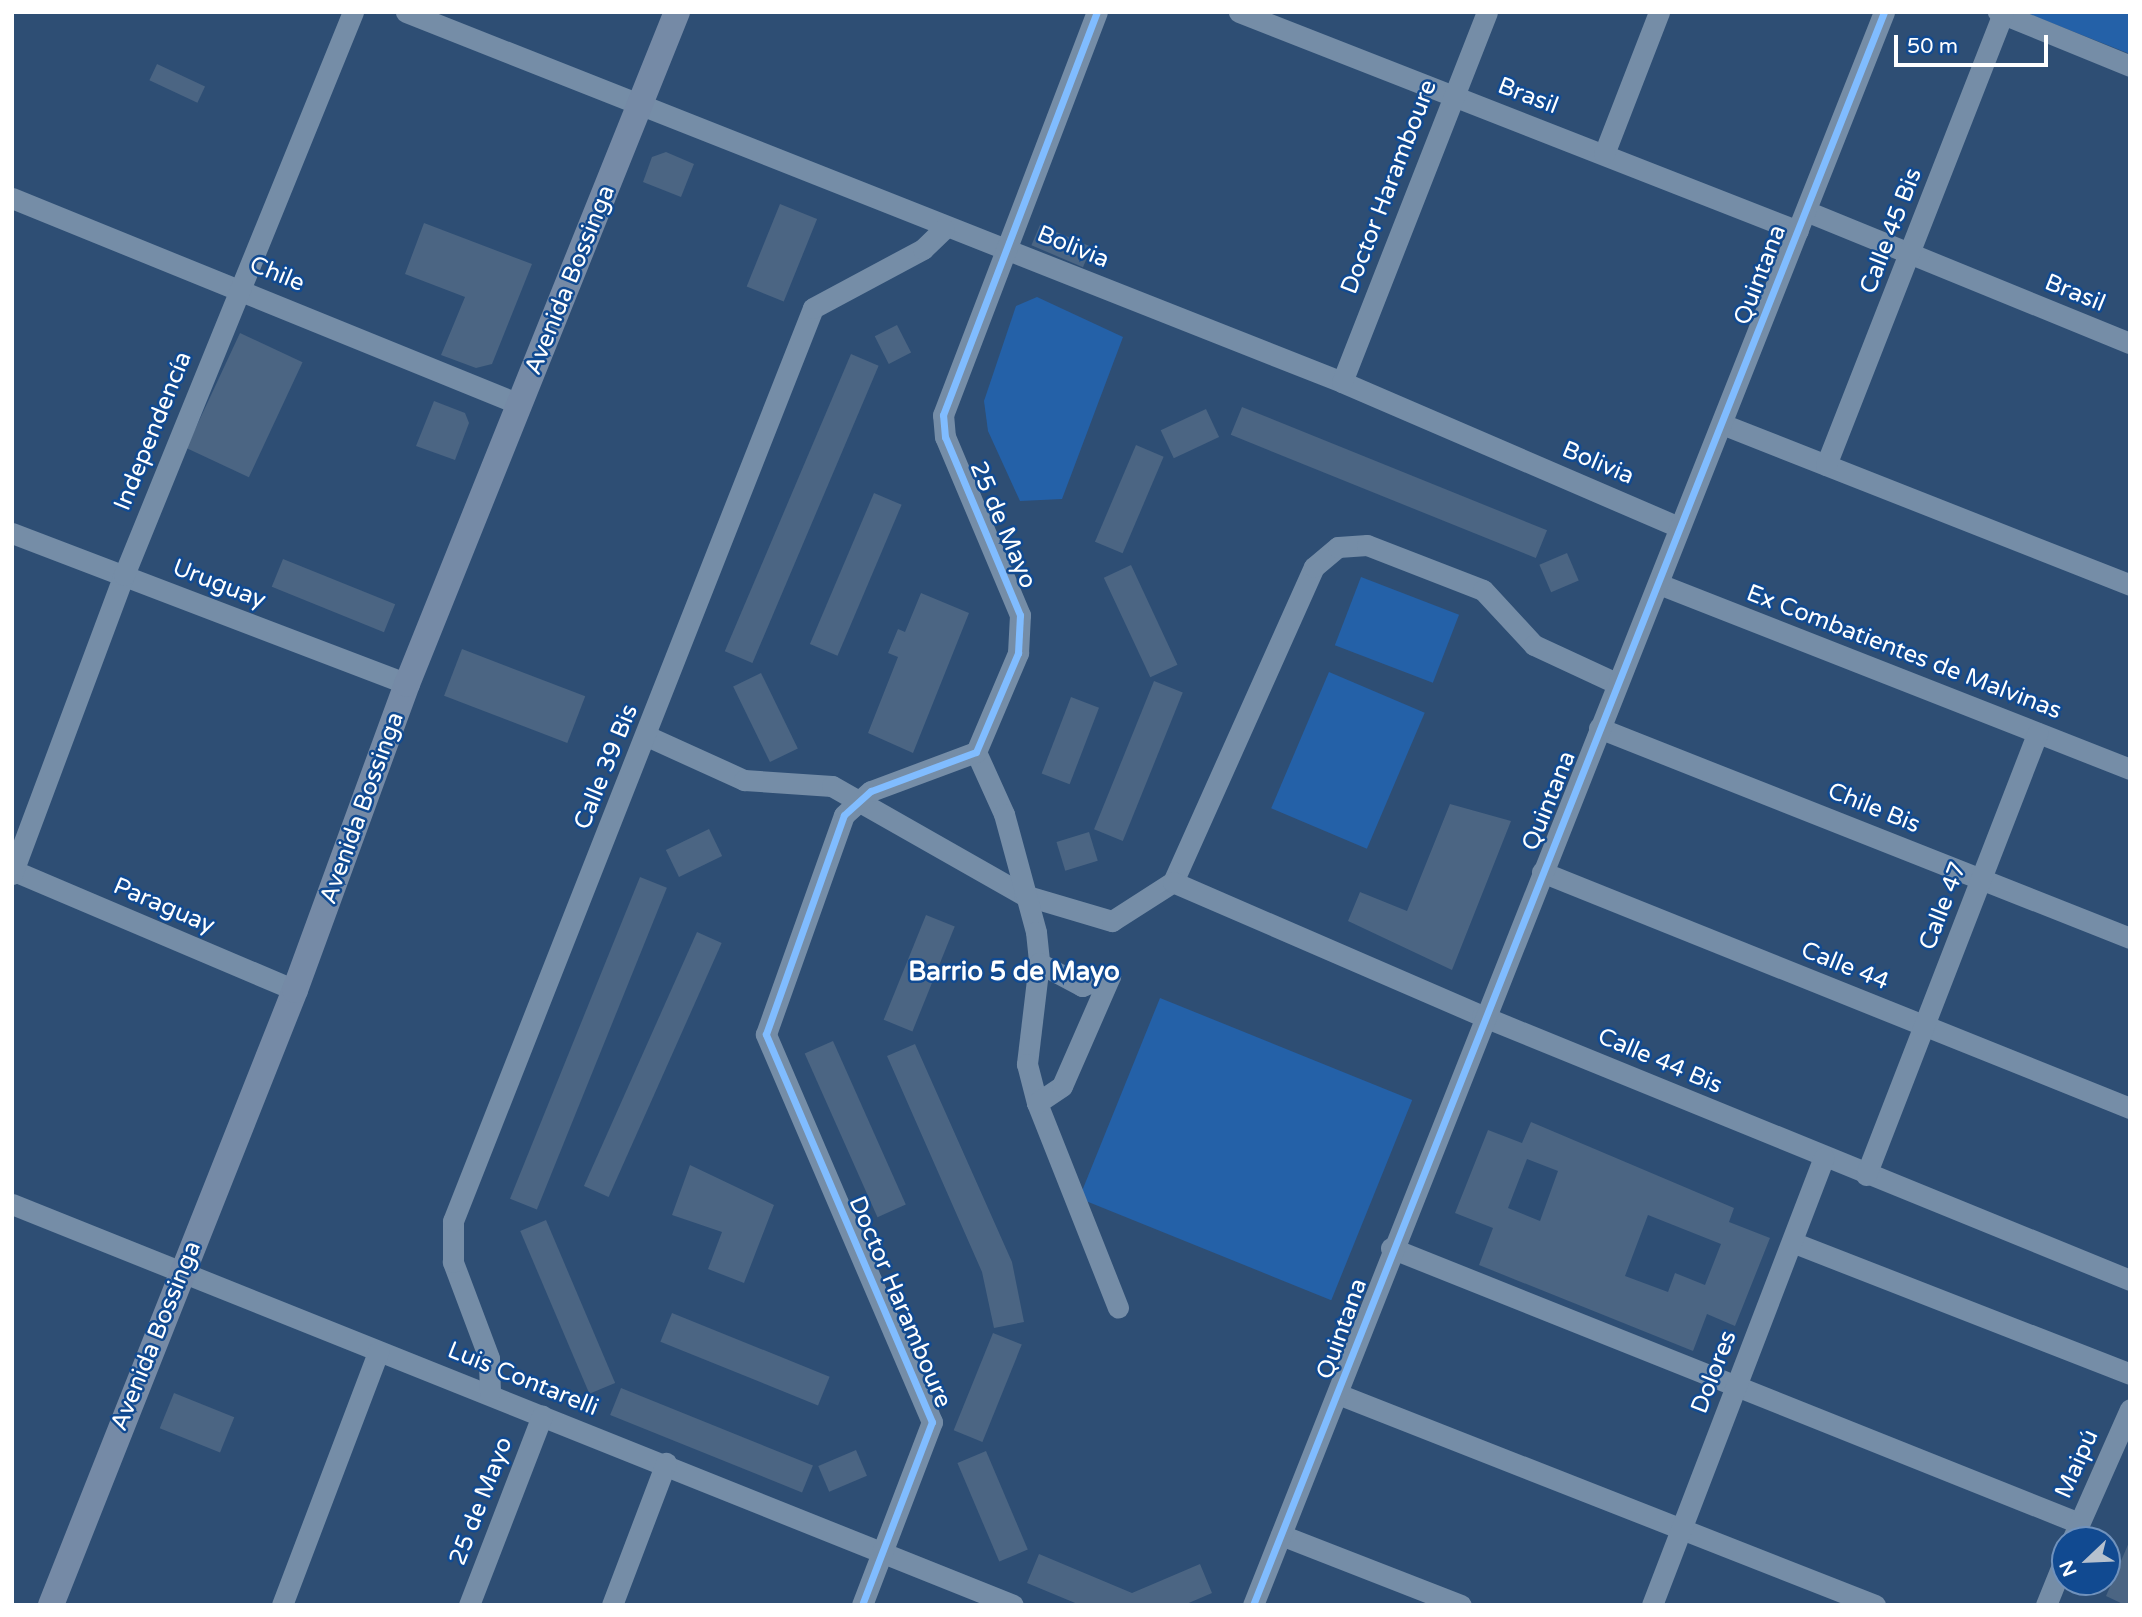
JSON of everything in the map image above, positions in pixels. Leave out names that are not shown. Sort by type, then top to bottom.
[{"type":"main road","name":"Avenida Bossinga","points":[[51,1605],[295,990],[407,684],[677,12]]},
{"type":"street","name":"Independencía","points":[[13,871],[124,575],[238,287],[353,12]]},
{"type":"street","name":"Bolivia","points":[[406,12],[640,109],[944,229],[1004,248],[1342,382],[1677,526]]},
{"type":"street","name":"25 de Mayo","points":[[976,752],[986,741],[1022,635],[1020,615],[945,437],[943,415],[1004,248],[1097,12]]},
{"type":"street","name":"Brasil","points":[[1239,12],[1798,231]]},
{"type":"street","name":"Doctor Haramboure","points":[[1342,382],[1486,12]]},
{"type":"street","points":[[1604,153],[1659,12]]},
{"type":"street","name":"Quintana","points":[[1254,1605],[1338,1394],[1391,1248],[1482,1016],[1616,682],[1659,584],[1677,526],[1722,424],[1884,12]]},
{"type":"street","points":[[2000,13],[2130,66]]},
{"type":"street","name":"Calle 45 Bis","points":[[1826,465],[1911,255],[2000,13]]},
{"type":"street","name":"Chile","points":[[12,198],[238,287],[519,404]]},
{"type":"street","name":"Brasil","points":[[1806,211],[2130,343]]},
{"type":"street","name":"Calle 39 Bis","points":[[490,1392],[489,1358],[453,1262],[453,1221],[647,736],[813,308],[923,249],[944,229]]},
{"type":"street","points":[[1722,424],[2130,585]]},
{"type":"street","name":"Uruguay","points":[[12,533],[407,684]]},
{"type":"street","points":[[647,736],[744,780],[832,786],[1024,895],[1112,921],[1173,882],[1314,567],[1338,547],[1367,545],[1483,590],[1534,645],[1616,682]]},
{"type":"street","name":"Ex Combatientes de Malvinas","points":[[1659,584],[2130,769]]},
{"type":"street","name":"Chile Bis","points":[[1598,728],[2130,938]]},
{"type":"street","name":"Calle 47","points":[[1866,1175],[2038,733]]},
{"type":"street","points":[[856,798],[976,752],[1004,814],[1039,963],[1027,1064],[1037,1103],[1118,1308]]},
{"type":"street","name":"Doctor Haramboure","points":[[856,798],[844,815],[769,1015],[772,1055],[929,1410],[928,1437],[862,1605]]},
{"type":"street","name":"Paraguay","points":[[13,871],[295,990]]},
{"type":"street","name":"Calle 44","points":[[1542,872],[2130,1108]]},
{"type":"street","name":"Calle 44 Bis","points":[[1173,882],[1482,1016],[1824,1158],[2130,1280]]},
{"type":"street","points":[[1037,1103],[1062,1086],[1110,976],[1082,986],[1039,963]]},
{"type":"street","name":"Dolores","points":[[1651,1605],[1824,1158]]},
{"type":"street","name":"Luis Contarelli","points":[[12,1205],[378,1352],[490,1392],[542,1416],[666,1463],[1011,1604]]},
{"type":"street","points":[[1792,1242],[2130,1374]]},
{"type":"street","points":[[1391,1248],[2062,1526]]},
{"type":"street","points":[[282,1605],[378,1352]]},
{"type":"street","points":[[1338,1394],[1875,1605]]},
{"type":"street","name":"Maipú","points":[[2079,1526],[2130,1409]]},
{"type":"street","name":"25 de Mayo","points":[[469,1605],[542,1416]]},
{"type":"street","points":[[612,1605],[666,1463]]},
{"type":"street","points":[[1281,1535],[1461,1605]]},
{"type":"shaded area","points":[[2024,12],[2130,12],[2130,54]]},
{"type":"shaded area","points":[[1037,297],[1123,337],[1062,499],[1020,501],[988,431],[984,401],[1016,306]]},
{"type":"shaded area","points":[[1361,577],[1459,615],[1433,683],[1335,645]]},
{"type":"shaded area","points":[[1329,672],[1425,713],[1367,849],[1271,808]]},
{"type":"shaded area","points":[[1160,998],[1412,1100],[1331,1300],[1079,1198]]},
{"type":"building","points":[[157,64],[205,86],[197,103],[149,80]]},
{"type":"building","points":[[666,152],[694,164],[681,197],[643,182],[652,157]]},
{"type":"building","points":[[780,204],[817,219],[784,302],[747,287]]},
{"type":"building","points":[[424,223],[532,264],[492,364],[476,368],[441,355],[465,297],[405,274]]},
{"type":"building","points":[[1040,225],[1092,247],[1083,267],[1031,245]]},
{"type":"building","points":[[897,325],[911,353],[889,364],[875,336]]},
{"type":"building","points":[[240,333],[303,362],[249,477],[186,448]]},
{"type":"building","points":[[851,354],[879,366],[752,663],[725,651]]},
{"type":"building","points":[[434,401],[465,413],[469,423],[455,460],[416,446]]},
{"type":"building","points":[[1242,407],[1547,530],[1536,558],[1231,435]]},
{"type":"building","points":[[1206,409],[1219,437],[1174,458],[1161,430]]},
{"type":"building","points":[[1136,445],[1164,457],[1123,553],[1095,542]]},
{"type":"building","points":[[874,493],[902,505],[838,656],[810,644]]},
{"type":"building","points":[[1567,553],[1579,581],[1551,592],[1539,565]]},
{"type":"building","points":[[283,559],[395,604],[384,632],[272,587]]},
{"type":"building","points":[[1131,565],[1177,665],[1150,677],[1104,578]]},
{"type":"building","points":[[921,593],[969,613],[913,753],[868,733],[898,657],[888,653],[898,629],[905,632]]},
{"type":"building","points":[[462,649],[585,696],[567,743],[444,696]]},
{"type":"building","points":[[761,673],[798,748],[770,762],[733,687]]},
{"type":"building","points":[[1154,681],[1183,693],[1123,841],[1094,829]]},
{"type":"building","points":[[1071,697],[1099,708],[1070,784],[1042,774]]},
{"type":"building","points":[[1450,804],[1511,821],[1452,970],[1348,921],[1360,892],[1407,911]]},
{"type":"building","points":[[709,829],[722,856],[679,877],[666,850]]},
{"type":"building","points":[[1089,832],[1098,861],[1065,871],[1056,842]]},
{"type":"building","points":[[640,877],[667,888],[537,1210],[510,1199]]},
{"type":"building","points":[[926,915],[955,927],[912,1031],[884,1020]]},
{"type":"building","points":[[697,932],[722,943],[609,1197],[584,1186]]},
{"type":"building","points":[[833,1041],[906,1205],[877,1217],[805,1054]]},
{"type":"building","points":[[915,1044],[1012,1262],[1024,1322],[994,1328],[982,1272],[887,1056]]},
{"type":"building","points":[[1531,1122],[1734,1208],[1729,1222],[1770,1238],[1735,1326],[1707,1314],[1693,1351],[1479,1265],[1493,1228],[1455,1213],[1488,1130],[1522,1143]],"holes":[[[1527,1159],[1558,1171],[1540,1221],[1508,1208]],[[1648,1215],[1721,1244],[1705,1285],[1675,1273],[1668,1292],[1625,1276]]]},
{"type":"building","points":[[690,1165],[774,1205],[744,1283],[708,1269],[722,1232],[672,1215]]},
{"type":"building","points":[[546,1220],[615,1383],[589,1394],[520,1231]]},
{"type":"building","points":[[672,1313],[830,1377],[818,1405],[660,1342]]},
{"type":"building","points":[[993,1333],[1022,1345],[982,1442],[954,1430]]},
{"type":"building","points":[[621,1388],[813,1466],[802,1492],[610,1415]]},
{"type":"building","points":[[174,1393],[234,1417],[220,1453],[160,1428]]},
{"type":"building","points":[[856,1450],[867,1476],[829,1492],[818,1466]]},
{"type":"building","points":[[986,1451],[1028,1549],[999,1562],[957,1463]]},
{"type":"building","points":[[2130,1540],[2130,1605],[2106,1596],[2121,1596],[2121,1561]]},
{"type":"building","points":[[1039,1554],[1132,1593],[1200,1564],[1212,1593],[1184,1605],[1080,1605],[1027,1583]]},
{"type":"cycle path","points":[[862,1605],[932,1422],[766,1034],[844,815],[871,791],[976,752],[1018,653],[1020,615],[945,437],[943,415],[1097,12]]},
{"type":"cycle path","points":[[1253,1605],[1884,12]]},
{"type":"district","name":"Barrio 5 de Mayo","points":[[1014,972]]}]
